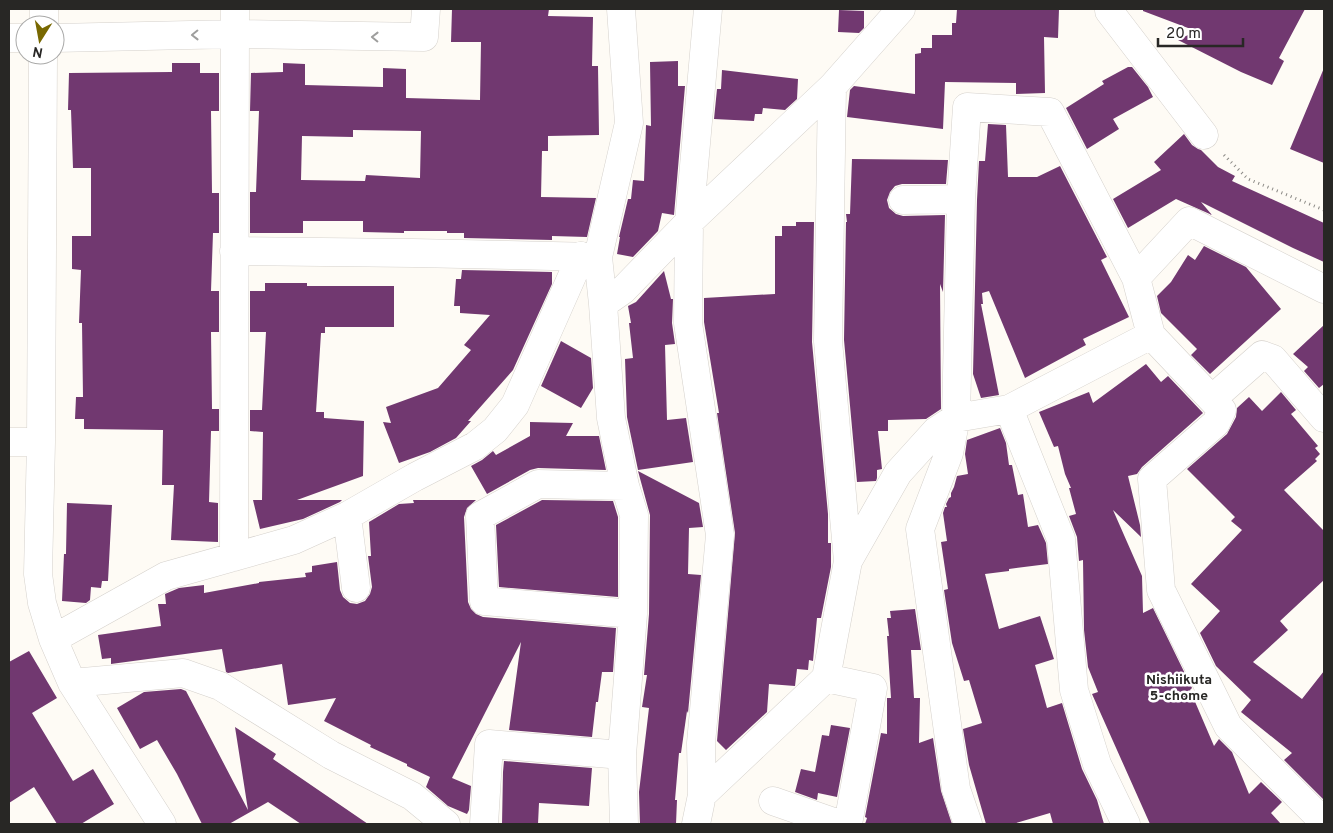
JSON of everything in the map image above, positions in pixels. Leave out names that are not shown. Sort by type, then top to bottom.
[{"type":"street","points":[[65,37],[235,21],[424,37],[426,9]]},
{"type":"street","points":[[53,639],[166,576],[294,540],[347,516],[474,446],[495,430],[515,405],[590,256],[629,122],[621,9]]},
{"type":"street","points":[[696,824],[702,796],[701,743],[720,535],[688,323],[689,222],[708,9]]},
{"type":"street","points":[[603,304],[623,290],[689,222],[832,87],[901,9]]},
{"type":"street","points":[[1109,9],[1204,135]]},
{"type":"street","points":[[234,557],[235,21]]},
{"type":"street","points":[[43,65],[38,574],[42,603],[53,639],[72,683],[162,824]]},
{"type":"street","points":[[702,796],[826,678],[848,561],[828,341],[832,87]]},
{"type":"street","points":[[968,824],[956,789],[920,529],[949,453],[956,418],[962,199],[967,107],[1050,112],[1136,278],[1151,335],[1222,410],[1216,422],[1152,479],[1161,590],[1228,726],[1324,822]]},
{"type":"street","points":[[904,200],[962,199]]},
{"type":"street","points":[[1136,278],[1189,221],[1324,289]]},
{"type":"street","points":[[234,252],[590,256]]},
{"type":"street","points":[[590,256],[603,304],[611,418],[625,486],[634,514],[633,614],[622,755],[624,824]]},
{"type":"street","points":[[848,561],[898,473],[936,431],[956,418],[1009,409],[1151,335]]},
{"type":"street","points":[[1212,399],[1262,356],[1273,359],[1324,418]]},
{"type":"street","points":[[1009,409],[1061,539],[1074,690],[1097,764],[1126,824]]},
{"type":"street","points":[[9,442],[40,442]]},
{"type":"street","points":[[625,486],[538,484],[480,516],[484,601],[633,614]]},
{"type":"street","points":[[347,516],[356,588]]},
{"type":"street","points":[[72,683],[183,673],[220,686],[331,756],[412,796],[446,824]]},
{"type":"street","points":[[773,801],[835,823],[873,688],[826,678]]},
{"type":"street","points":[[484,824],[490,744],[622,755]]},
{"type":"path","points":[[1204,135],[1248,179],[1324,210]]},
{"type":"building","points":[[452,9],[549,9],[548,16],[593,17],[592,66],[598,66],[599,135],[548,136],[548,151],[542,151],[541,197],[596,198],[587,237],[552,236],[552,240],[464,238],[464,233],[447,233],[447,231],[363,232],[363,221],[303,221],[303,233],[250,233],[250,192],[256,192],[259,111],[250,111],[251,73],[283,72],[283,63],[305,64],[305,85],[383,87],[383,68],[406,69],[406,98],[480,100],[481,42],[451,42]],"holes":[[[353,130],[421,131],[420,178],[366,175],[365,181],[301,180],[302,136],[353,137]]]},
{"type":"building","points":[[957,9],[1059,9],[1058,38],[1044,37],[1045,93],[1016,94],[1016,83],[945,82],[943,129],[847,117],[850,90],[854,86],[915,94],[915,54],[921,53],[921,48],[932,48],[932,35],[952,35],[952,23],[956,23]]},
{"type":"building","points":[[1143,9],[1305,9],[1279,58],[1284,61],[1272,85],[1241,72],[1178,40],[1196,31],[1143,11]]},
{"type":"building","points":[[839,10],[864,11],[864,28],[859,33],[838,32]]},
{"type":"building","points":[[678,61],[678,86],[685,86],[674,215],[662,213],[658,231],[633,257],[617,254],[628,199],[631,199],[633,180],[644,181],[646,125],[651,126],[650,62]]},
{"type":"building","points":[[172,63],[200,63],[200,73],[219,73],[219,111],[211,111],[212,193],[219,193],[219,233],[213,233],[211,291],[219,291],[219,332],[211,332],[212,409],[219,409],[219,431],[211,431],[209,502],[218,503],[218,542],[171,540],[174,485],[162,485],[163,430],[84,429],[84,419],[75,419],[76,397],[83,397],[82,323],[79,323],[81,270],[72,269],[72,236],[91,236],[91,168],[73,168],[71,110],[68,110],[69,73],[172,72]]},
{"type":"building","points":[[1128,67],[1132,67],[1148,87],[1153,97],[1113,119],[1119,129],[1087,149],[1066,108],[1104,84],[1102,81]]},
{"type":"building","points":[[1324,68],[1324,163],[1290,149]]},
{"type":"building","points":[[722,70],[798,79],[797,99],[785,110],[763,108],[762,114],[755,114],[754,121],[714,119],[717,89],[721,89]]},
{"type":"building","points":[[988,124],[1006,125],[1008,177],[1037,177],[1060,166],[1107,257],[1101,260],[1129,317],[1083,339],[1086,345],[1025,378],[989,291],[982,293],[983,304],[981,304],[999,395],[981,398],[973,374],[977,200],[979,161],[985,161]]},
{"type":"building","points":[[1184,134],[1192,145],[1201,150],[1218,167],[1235,176],[1232,181],[1324,223],[1324,262],[1201,202],[1212,215],[1176,199],[1128,228],[1113,199],[1161,170],[1154,162]]},
{"type":"building","points":[[852,159],[948,160],[946,184],[902,184],[895,186],[887,200],[889,208],[896,214],[903,216],[945,215],[943,292],[940,284],[941,409],[926,419],[888,420],[888,431],[878,431],[882,469],[877,470],[876,481],[857,482],[844,340],[846,214],[850,214]]},
{"type":"building","points":[[796,222],[814,222],[812,342],[828,514],[828,543],[831,543],[831,567],[821,618],[817,618],[813,661],[809,660],[808,670],[797,669],[795,686],[769,684],[767,712],[726,750],[717,741],[735,533],[717,413],[719,413],[704,322],[704,298],[775,294],[775,236],[782,236],[782,226],[796,226]]},
{"type":"building","points":[[1204,246],[1246,267],[1281,309],[1210,374],[1191,355],[1197,349],[1161,313],[1157,296],[1171,282],[1188,255],[1195,260]]},
{"type":"building","points":[[462,270],[552,272],[552,284],[513,370],[468,421],[471,421],[456,438],[430,452],[399,463],[383,422],[391,423],[386,407],[438,388],[471,350],[464,345],[490,315],[460,313],[460,306],[454,306],[456,279],[461,279]]},
{"type":"building","points":[[664,271],[671,299],[673,299],[672,323],[675,344],[665,345],[667,420],[686,418],[693,462],[638,470],[627,417],[625,359],[633,358],[628,306],[636,302]]},
{"type":"building","points":[[265,283],[307,283],[307,286],[394,286],[394,327],[325,327],[325,333],[321,333],[316,412],[324,412],[324,418],[364,421],[363,476],[297,500],[342,500],[340,502],[303,519],[260,529],[253,500],[262,500],[263,432],[250,431],[250,410],[262,410],[266,332],[250,332],[250,291],[265,291]]},
{"type":"building","points":[[1324,325],[1324,384],[1319,388],[1304,371],[1308,367],[1293,354]]},
{"type":"building","points":[[561,341],[591,358],[593,388],[581,408],[541,386]]},
{"type":"building","points":[[1146,364],[1161,382],[1168,376],[1203,413],[1142,467],[1137,474],[1128,476],[1140,525],[1141,537],[1113,510],[1142,576],[1143,613],[1153,608],[1192,688],[1190,690],[1214,746],[1219,739],[1232,752],[1249,794],[1261,782],[1282,802],[1271,813],[1281,824],[1150,824],[1092,694],[1098,692],[1088,667],[1084,630],[1083,560],[1079,561],[1077,537],[1069,516],[1076,514],[1069,488],[1071,488],[1065,474],[1058,446],[1054,447],[1039,412],[1089,392],[1093,403]]},
{"type":"building","points":[[1281,392],[1296,410],[1291,414],[1318,446],[1315,448],[1320,454],[1315,459],[1317,461],[1284,490],[1324,531],[1324,580],[1280,621],[1288,630],[1253,662],[1302,699],[1324,671],[1324,800],[1284,760],[1292,753],[1241,712],[1251,700],[1216,666],[1200,633],[1220,611],[1191,584],[1242,530],[1231,521],[1235,517],[1187,469],[1227,434],[1236,417],[1237,408],[1249,397],[1262,411]]},
{"type":"building","points":[[530,422],[573,423],[566,436],[599,436],[606,470],[538,468],[530,470],[487,494],[471,466],[493,451],[496,455],[530,436]]},
{"type":"building","points":[[1000,428],[1006,443],[1009,465],[1012,465],[1018,495],[1023,494],[1028,527],[1038,525],[1046,543],[1048,564],[985,574],[999,629],[1040,616],[1054,659],[1035,665],[1047,708],[1062,703],[1082,769],[1097,800],[1104,824],[1053,824],[1050,813],[1013,824],[986,824],[969,765],[963,729],[982,723],[969,680],[964,681],[952,643],[944,590],[948,589],[941,542],[947,541],[943,513],[951,497],[957,476],[968,474],[965,454],[967,440]]},
{"type":"building","points":[[638,471],[699,503],[703,527],[689,528],[688,574],[701,575],[688,713],[687,711],[681,753],[679,753],[675,800],[677,800],[676,824],[640,824],[639,792],[649,708],[642,707],[647,675],[644,675],[649,614],[650,515]]},
{"type":"building","points":[[413,500],[476,500],[467,508],[464,517],[468,602],[476,614],[483,617],[616,628],[613,672],[602,672],[592,737],[509,730],[521,642],[452,778],[471,786],[467,814],[448,806],[426,787],[430,777],[370,747],[371,745],[324,721],[336,698],[288,705],[282,664],[228,673],[226,672],[222,649],[111,664],[111,658],[102,659],[98,635],[161,626],[158,604],[166,604],[165,594],[179,588],[204,585],[204,593],[259,582],[306,577],[305,573],[312,572],[312,566],[337,562],[340,590],[343,597],[350,603],[357,604],[365,601],[372,587],[368,556],[371,556],[369,522],[399,504],[414,503]]},
{"type":"building","points":[[542,500],[613,501],[618,517],[618,597],[499,587],[496,525]]},
{"type":"building","points":[[67,503],[112,505],[108,581],[102,581],[101,588],[91,587],[90,600],[86,603],[62,601],[64,554],[66,554]]},
{"type":"building","points":[[915,609],[921,650],[911,650],[914,698],[920,698],[919,743],[933,738],[941,791],[952,824],[865,824],[881,733],[887,734],[887,698],[891,698],[887,618],[891,618],[890,611]]},
{"type":"building","points":[[29,651],[57,698],[32,713],[73,781],[93,769],[114,804],[81,824],[57,824],[34,787],[9,803],[9,662]]},
{"type":"building","points":[[181,689],[186,691],[248,810],[235,727],[276,754],[273,759],[368,824],[301,824],[268,802],[229,824],[202,824],[177,774],[157,740],[140,749],[117,708],[144,692]]},
{"type":"building","points":[[831,725],[850,728],[837,797],[818,793],[817,800],[795,792],[801,769],[815,772],[822,735],[829,736]]},
{"type":"building","points":[[504,761],[592,768],[589,806],[539,803],[538,824],[502,824]]},
{"type":"district","name":"Nishiikuta 5-chome","points":[[1179,688]]}]
